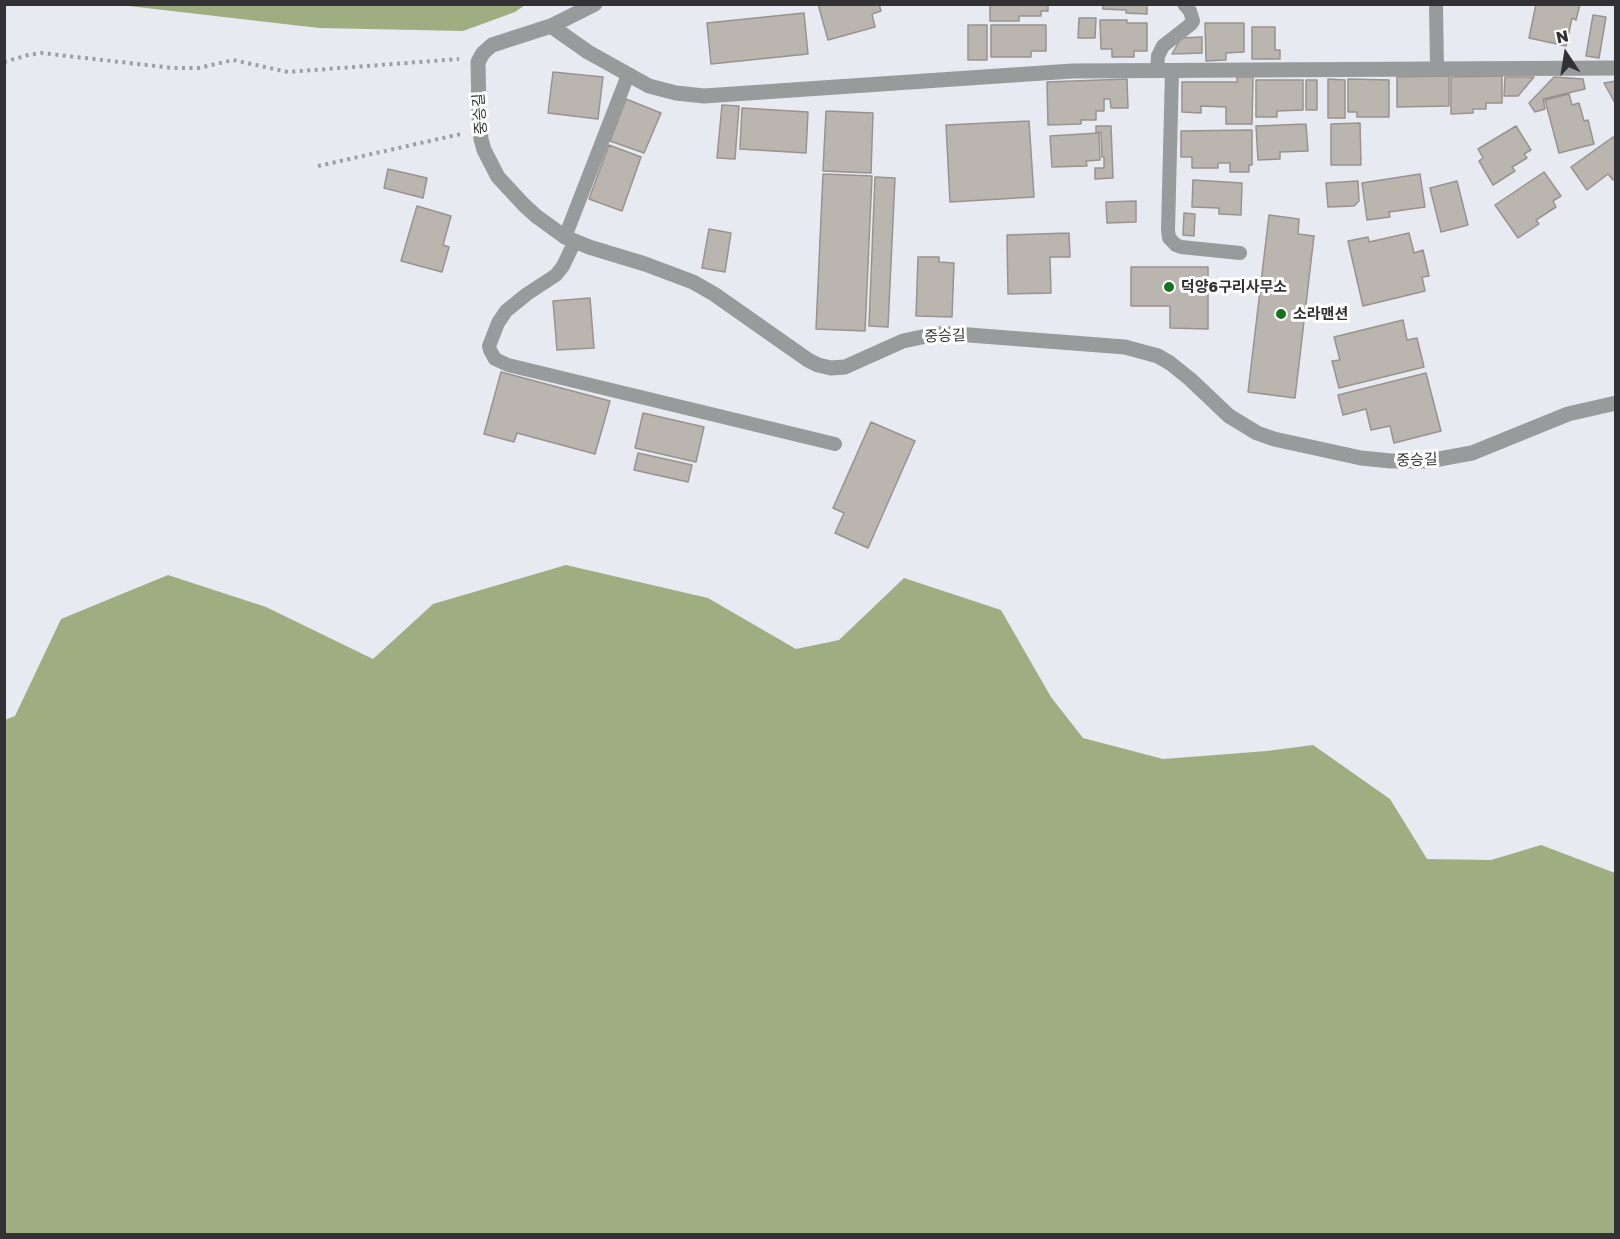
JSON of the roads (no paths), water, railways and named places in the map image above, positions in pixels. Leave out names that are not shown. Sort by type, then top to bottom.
[{"type":"street","points":[[595,4],[551,26],[588,52],[649,86],[676,93],[704,96],[1072,72],[1616,68]]},
{"type":"street","name":"중승길","points":[[551,26],[492,45],[483,53],[478,62],[480,129],[484,150],[498,177],[524,206],[570,239],[693,282],[818,365],[831,368],[845,367],[903,341],[936,334],[1125,347],[1158,356],[1170,363],[1229,416],[1257,433],[1274,439],[1361,458],[1391,461],[1428,461],[1472,453],[1568,414],[1616,403]]},
{"type":"lane","points":[[1184,4],[1190,11],[1193,21],[1162,46],[1158,56],[1164,71],[1169,238],[1181,247],[1240,254]]},
{"type":"lane","points":[[1436,4],[1437,69]]},
{"type":"lane","points":[[628,75],[570,239],[563,266],[556,275],[514,302],[506,311],[498,323],[489,346],[495,359],[508,365],[835,444]]},
{"type":"place","name":"덕양6구리사무소","points":[[1169,287]]},
{"type":"place","name":"소라맨션","points":[[1281,314]]}]
